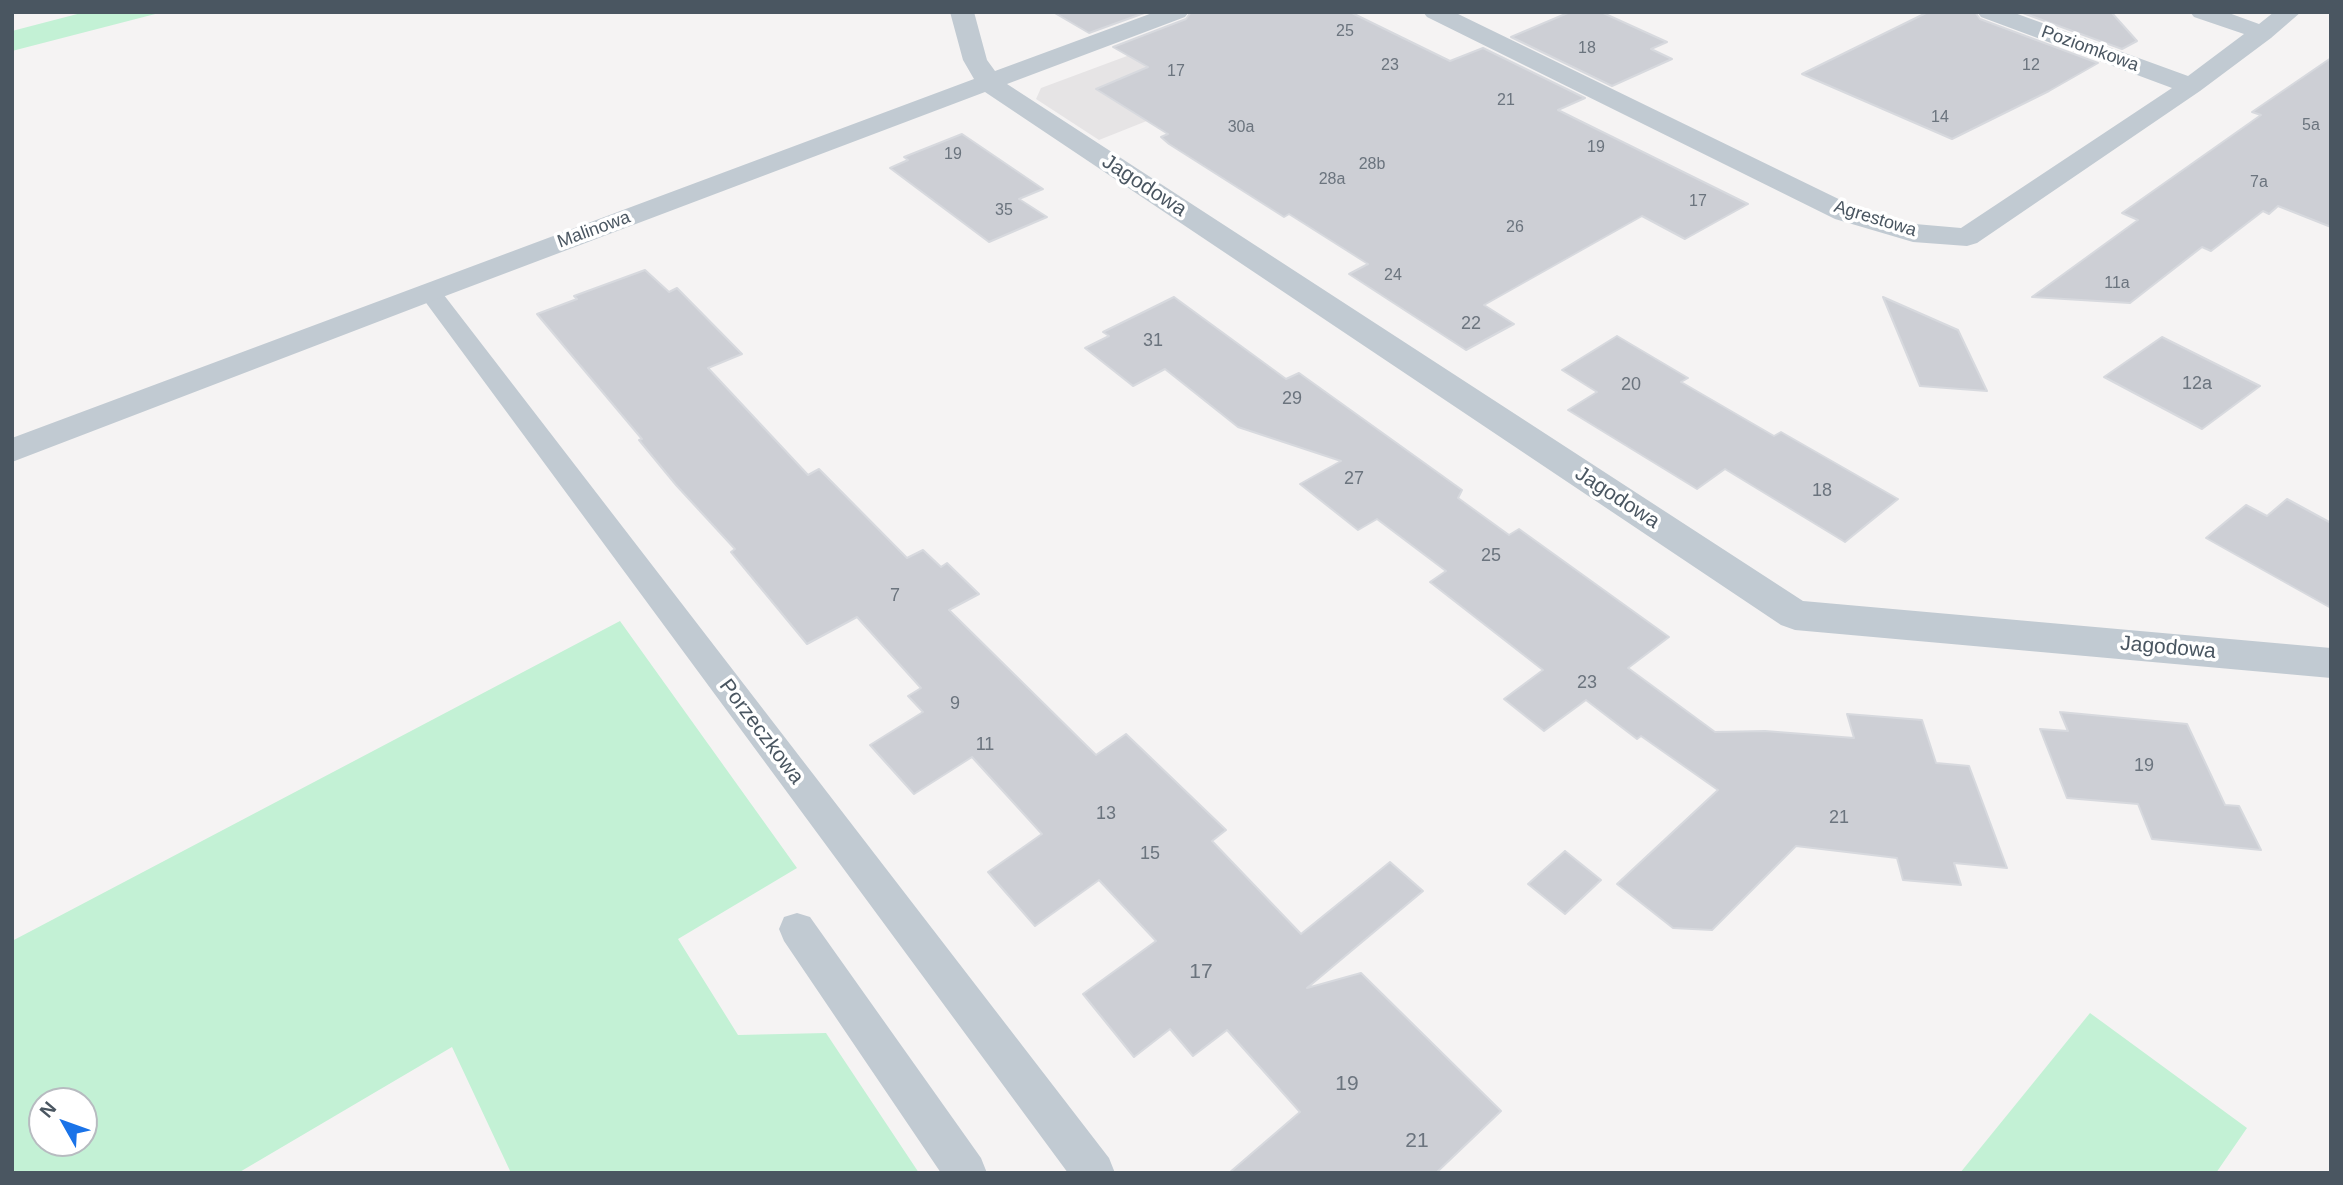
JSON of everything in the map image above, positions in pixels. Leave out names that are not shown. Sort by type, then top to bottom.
[{"type":"street","points":[[962,12],[975,60],[990,84]]},
{"type":"street","name":"Malinowa","points":[[12,451],[429,291],[990,84],[1177,12]]},
{"type":"street","name":"Agrestowa","points":[[1435,12],[1845,213],[1913,233],[1967,237],[2191,86],[2289,12]]},
{"type":"street","name":"Poziomkowa","points":[[1989,12],[2191,86]]},
{"type":"street","points":[[2202,12],[2263,33]]},
{"type":"street","name":"Jagodowa","points":[[990,84],[1795,615],[2331,663]]},
{"type":"lane","name":"Porzeczkowa","points":[[429,291],[1094,1173]]},
{"type":"lane","points":[[797,929],[965,1173]]},
{"type":"shaded area","points":[[1213,24],[1287,65],[1099,140],[1036,99],[1041,88]]},
{"type":"green space","points":[[85,12],[163,12],[12,51],[12,31]]},
{"type":"green space","points":[[620,621],[797,868],[678,939],[738,1035],[826,1033],[919,1173],[511,1173],[452,1047],[238,1173],[12,1173],[12,941]]},
{"type":"green space","points":[[2090,1013],[2247,1128],[2216,1173],[1960,1173]]},
{"type":"building","points":[[1053,12],[1147,12],[1089,33]]},
{"type":"building","points":[[1191,12],[1350,12],[1450,61],[1483,48],[1585,98],[1558,110],[1748,204],[1685,239],[1642,216],[1484,305],[1514,324],[1466,350],[1349,274],[1368,264],[1289,214],[1284,217],[1169,144],[1161,137],[1168,134],[1096,89],[1148,67],[1113,47],[1186,19]]},
{"type":"building","points":[[1570,12],[1601,12],[1667,42],[1651,49],[1672,59],[1612,86],[1511,37]]},
{"type":"building","points":[[1928,12],[1975,12],[1980,19],[2098,63],[2049,91],[1952,139],[1802,74]]},
{"type":"building","points":[[2020,12],[2111,12],[2137,41],[2122,49]]},
{"type":"building","points":[[2331,58],[2331,227],[2278,206],[2269,214],[2263,211],[2211,251],[2202,247],[2130,303],[2032,297],[2138,220],[2122,213],[2261,115],[2252,112]]},
{"type":"building","points":[[962,134],[1043,189],[1019,199],[1047,217],[989,242],[890,168],[908,160],[904,157]]},
{"type":"building","points":[[645,270],[669,292],[677,288],[742,354],[708,368],[808,475],[819,469],[907,558],[923,550],[941,567],[947,563],[979,594],[949,610],[1096,755],[1126,734],[1226,830],[1212,841],[1301,934],[1390,862],[1423,891],[1307,988],[1361,973],[1501,1111],[1436,1173],[1229,1173],[1300,1112],[1227,1030],[1193,1056],[1170,1029],[1134,1057],[1083,994],[1156,941],[1099,880],[1035,926],[988,872],[1042,834],[972,757],[914,794],[870,745],[923,712],[908,696],[921,688],[857,617],[807,644],[731,552],[735,549],[676,485],[639,440],[642,439],[537,314],[577,299],[574,296]]},
{"type":"building","points":[[1174,297],[1286,379],[1299,373],[1462,490],[1458,498],[1509,535],[1519,529],[1669,637],[1628,668],[1715,732],[1765,731],[1854,738],[1847,714],[1922,720],[1936,763],[1969,766],[2007,868],[1954,863],[1961,885],[1903,880],[1897,858],[1796,846],[1712,930],[1673,928],[1617,884],[1718,790],[1641,736],[1637,739],[1586,700],[1544,731],[1504,699],[1543,670],[1430,582],[1446,571],[1377,519],[1358,530],[1300,484],[1341,461],[1238,427],[1165,369],[1133,386],[1085,348],[1109,336],[1103,332]]},
{"type":"building","points":[[1883,297],[1958,330],[1987,391],[1920,386]]},
{"type":"building","points":[[1617,336],[1688,378],[1681,382],[1774,436],[1781,432],[1898,499],[1845,542],[1725,469],[1697,489],[1568,410],[1597,392],[1562,370]]},
{"type":"building","points":[[2162,337],[2260,386],[2202,429],[2104,377]]},
{"type":"building","points":[[2287,499],[2331,523],[2331,608],[2206,538],[2246,505],[2267,516]]},
{"type":"building","points":[[2060,712],[2187,724],[2225,805],[2239,806],[2261,850],[2152,839],[2138,804],[2067,798],[2040,729],[2068,731]]},
{"type":"building","points":[[1565,851],[1601,880],[1565,914],[1528,884]]}]
